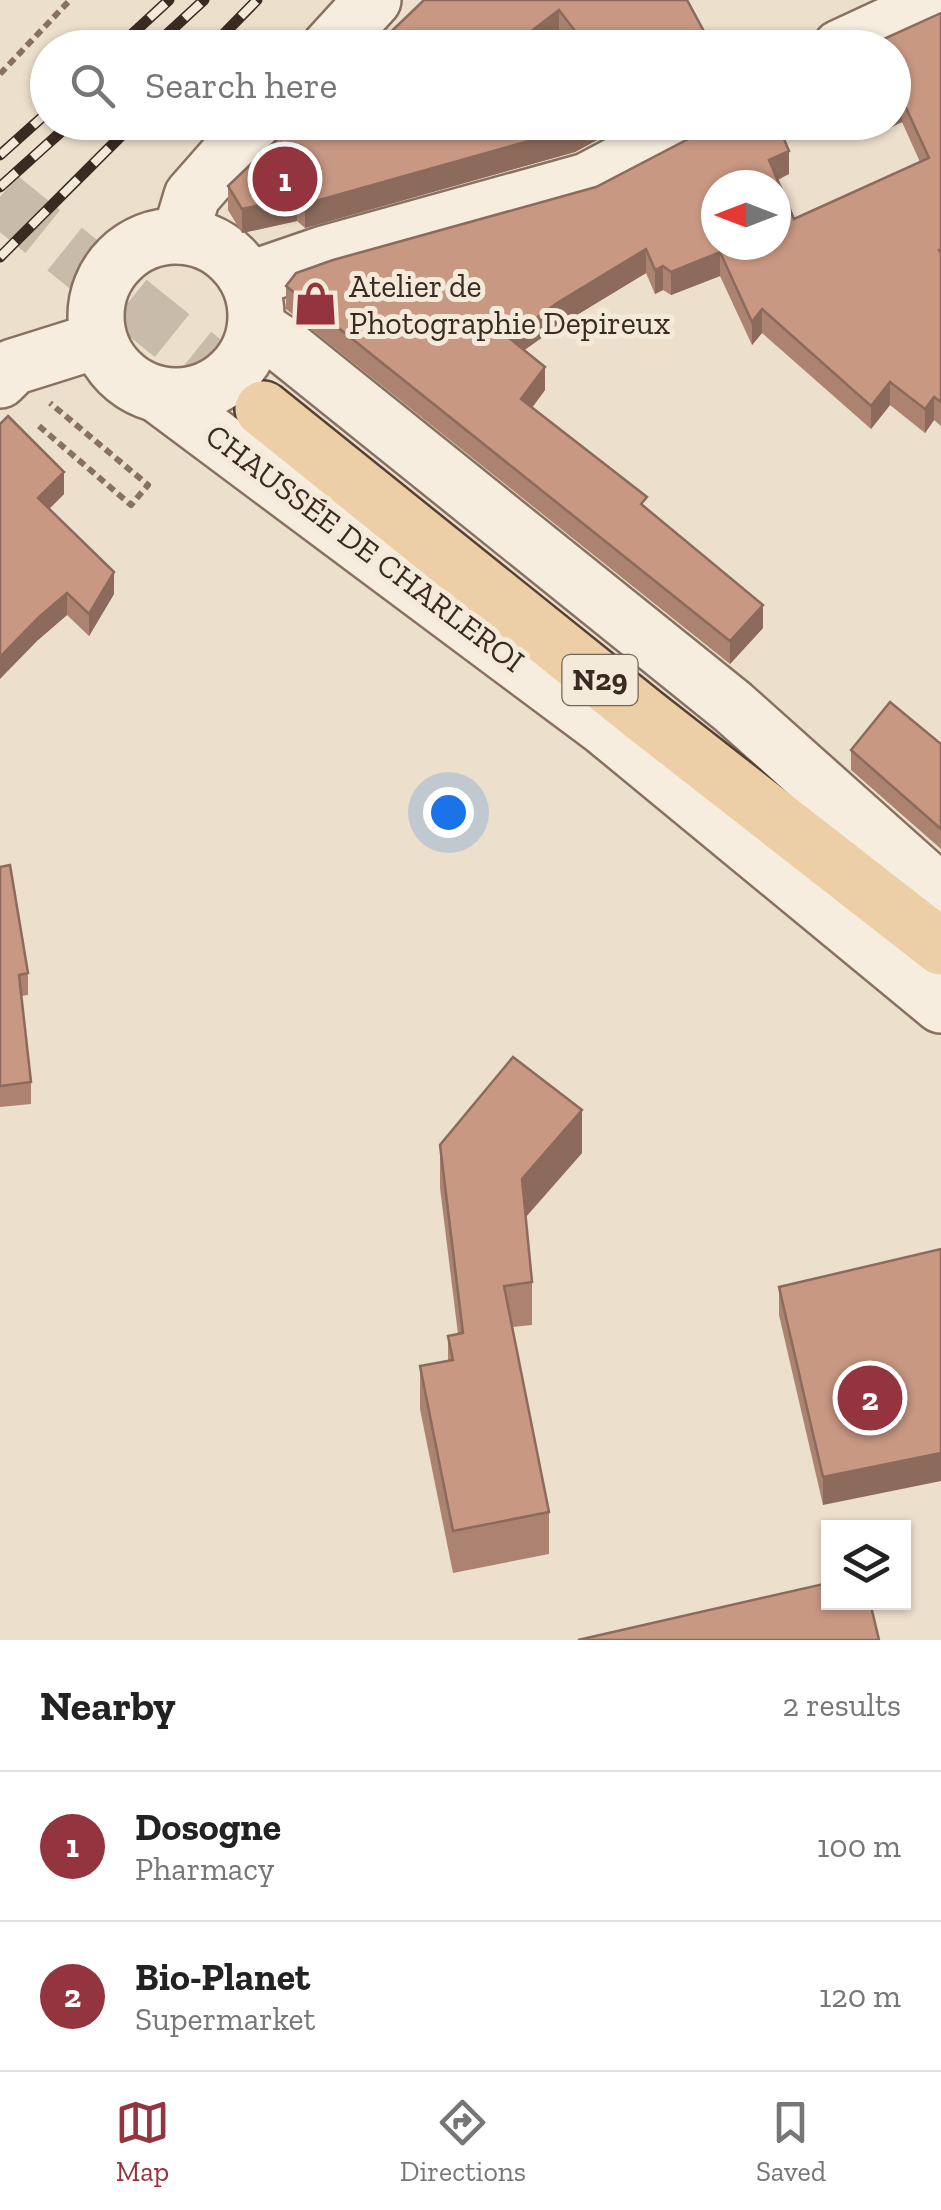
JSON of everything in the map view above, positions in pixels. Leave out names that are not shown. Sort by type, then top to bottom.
[{"type":"main road","name":"CHAUSSÉE DE CHARLEROI","points":[[263,409],[645,716],[941,947]]},
{"type":"street","points":[[346,30],[374,0]]},
{"type":"street","points":[[878,30],[941,0]]},
{"type":"street","points":[[180,236],[192,196],[241,140]]},
{"type":"street","points":[[252,303],[324,254],[587,181],[664,140]]},
{"type":"street","points":[[180,236],[207,242],[232,258],[252,303],[251,344],[238,367],[218,385],[196,394],[160,396],[131,384],[110,365],[98,340],[95,317],[99,289],[114,264],[134,247],[161,237],[180,236]]},
{"type":"street","name":"N29","points":[[252,303],[283,345],[733,707],[941,894]]},
{"type":"street","points":[[7,373],[98,340]]},
{"type":"street","name":"CHAUSSÉE DE CHARLEROI","points":[[160,396],[605,728],[941,1005]]},
{"type":"path","points":[[42,30],[70,0]]},
{"type":"path","points":[[0,74],[30,42]]},
{"type":"path","points":[[7,373],[148,485],[131,506],[38,426]]},
{"type":"building","points":[[424,0],[687,0],[703,30],[574,30],[559,10],[533,30],[393,30]]},
{"type":"building","points":[[941,13],[941,402],[934,397],[925,409],[890,382],[871,406],[762,309],[752,322],[724,260],[791,260],[791,212],[794,219],[929,158],[911,119],[911,30],[904,30]]},
{"type":"building","points":[[276,140],[532,140],[305,204],[297,197],[242,209],[228,186]]},
{"type":"building","points":[[686,140],[784,140],[789,151],[769,160],[773,170],[701,170],[701,260],[671,272],[663,266],[655,270],[646,249],[557,303],[509,338],[545,367],[521,399],[647,497],[641,504],[763,605],[730,641],[286,286],[296,273],[333,260],[596,187]]},
{"type":"building","points":[[8,416],[64,472],[38,498],[114,572],[89,614],[67,593],[0,657],[0,424]]},
{"type":"building","points":[[890,702],[941,744],[941,829],[851,750]]},
{"type":"building","points":[[10,865],[28,973],[19,975],[31,1082],[0,1086],[0,867]]},
{"type":"building","points":[[513,1057],[582,1110],[522,1179],[532,1282],[504,1286],[549,1512],[453,1531],[420,1366],[453,1360],[448,1336],[463,1333],[440,1145]]},
{"type":"building","points":[[941,1249],[941,1453],[823,1477],[779,1287]]},
{"type":"building","points":[[821,1585],[821,1610],[872,1610],[879,1640],[578,1640]]},
{"type":"tunnel","points":[[0,197],[263,409]]},
{"type":"railway","points":[[136,30],[169,0]]},
{"type":"railway","points":[[172,30],[204,0]]},
{"type":"railway","points":[[228,30],[257,0]]},
{"type":"railway","points":[[0,155],[30,128]]},
{"type":"railway","points":[[0,187],[52,140]]},
{"type":"railway","points":[[0,257],[117,140]]},
{"type":"place","name":"Dosogne","points":[[285,179]]},
{"type":"place","name":"Atelier de Photographie Depireux","points":[[316,304]]},
{"type":"place","name":"Bio-Planet","points":[[870,1398]]}]
